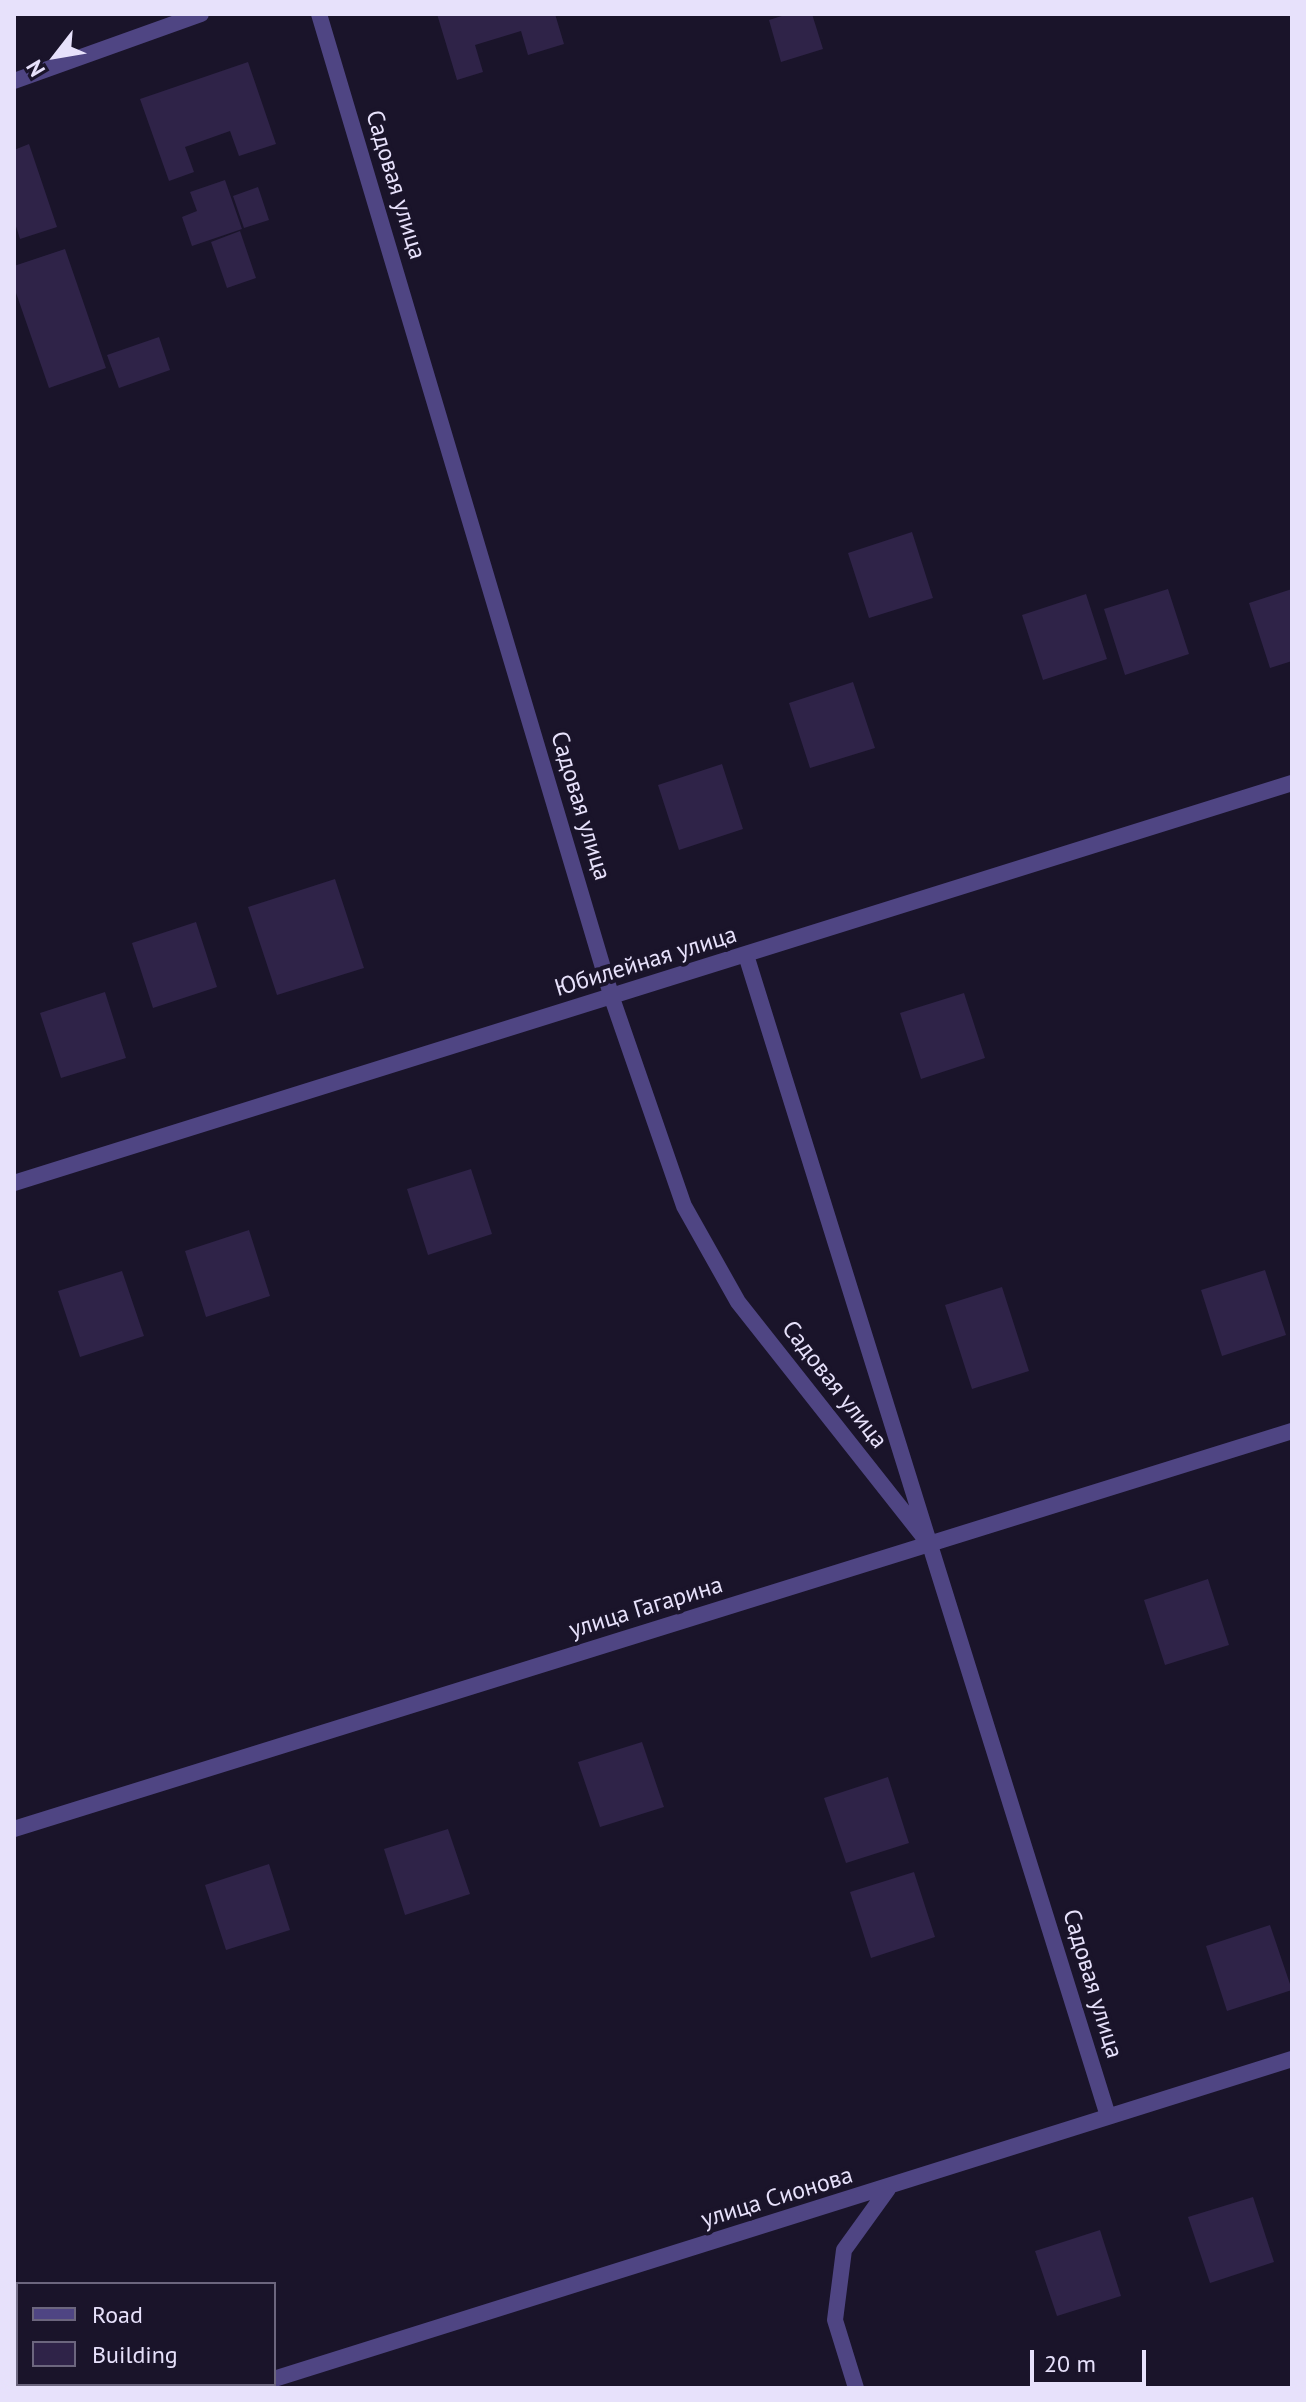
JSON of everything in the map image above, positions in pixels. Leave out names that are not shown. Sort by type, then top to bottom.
[{"type":"street","points":[[14,81],[201,14]]},
{"type":"street","name":"Садовая улица","points":[[319,14],[612,998],[684,1206],[738,1302],[930,1545]]},
{"type":"street","name":"Юбилейная улица","points":[[14,1183],[1292,783]]},
{"type":"street","name":"Садовая улица","points":[[746,955],[1108,2116]]},
{"type":"street","name":"улица Гагарина","points":[[14,1829],[1292,1431]]},
{"type":"street","name":"улица Сионова","points":[[276,2378],[888,2189],[1292,2059]]},
{"type":"street","points":[[856,2388],[835,2320],[844,2250],[888,2189]]},
{"type":"building","points":[[437,14],[555,14],[564,44],[528,55],[521,31],[475,45],[483,72],[457,80]]},
{"type":"building","points":[[788,14],[812,14],[823,49],[781,62],[769,20]]},
{"type":"building","points":[[248,62],[276,144],[239,156],[230,131],[185,147],[194,172],[169,181],[140,99]]},
{"type":"building","points":[[29,144],[57,227],[20,239],[14,220],[14,150]]},
{"type":"building","points":[[225,180],[242,229],[192,246],[182,217],[197,211],[190,192]]},
{"type":"building","points":[[258,187],[269,220],[244,228],[233,196]]},
{"type":"building","points":[[240,231],[256,278],[227,288],[211,242]]},
{"type":"building","points":[[65,249],[106,368],[49,388],[14,287],[14,266]]},
{"type":"building","points":[[159,337],[170,370],[119,388],[107,355]]},
{"type":"building","points":[[912,532],[933,598],[869,618],[848,553]]},
{"type":"building","points":[[1168,589],[1189,654],[1125,675],[1104,609]]},
{"type":"building","points":[[1292,589],[1292,661],[1270,668],[1249,603]]},
{"type":"building","points":[[1086,594],[1107,659],[1043,680],[1022,615]]},
{"type":"building","points":[[853,682],[875,748],[810,768],[789,703]]},
{"type":"building","points":[[722,764],[743,829],[679,850],[658,785]]},
{"type":"building","points":[[335,879],[364,968],[277,995],[248,907]]},
{"type":"building","points":[[196,922],[217,987],[153,1008],[132,943]]},
{"type":"building","points":[[105,992],[126,1058],[61,1078],[40,1013]]},
{"type":"building","points":[[964,993],[985,1058],[921,1079],[900,1013]]},
{"type":"building","points":[[471,1169],[492,1234],[428,1255],[407,1189]]},
{"type":"building","points":[[249,1230],[270,1296],[206,1317],[185,1251]]},
{"type":"building","points":[[1265,1270],[1286,1335],[1222,1356],[1201,1290]]},
{"type":"building","points":[[122,1271],[144,1336],[80,1357],[58,1291]]},
{"type":"building","points":[[1002,1287],[1029,1371],[972,1389],[945,1305]]},
{"type":"building","points":[[1208,1579],[1229,1645],[1165,1665],[1144,1600]]},
{"type":"building","points":[[642,1742],[664,1807],[600,1827],[578,1762]]},
{"type":"building","points":[[888,1777],[909,1843],[846,1863],[824,1798]]},
{"type":"building","points":[[448,1829],[470,1894],[405,1915],[384,1849]]},
{"type":"building","points":[[269,1864],[290,1930],[226,1950],[205,1885]]},
{"type":"building","points":[[914,1872],[935,1937],[871,1958],[850,1892]]},
{"type":"building","points":[[1270,1925],[1292,1990],[1227,2011],[1206,1946]]},
{"type":"building","points":[[1253,2197],[1274,2262],[1210,2283],[1188,2217]]},
{"type":"building","points":[[1100,2230],[1121,2296],[1057,2316],[1035,2251]]}]
